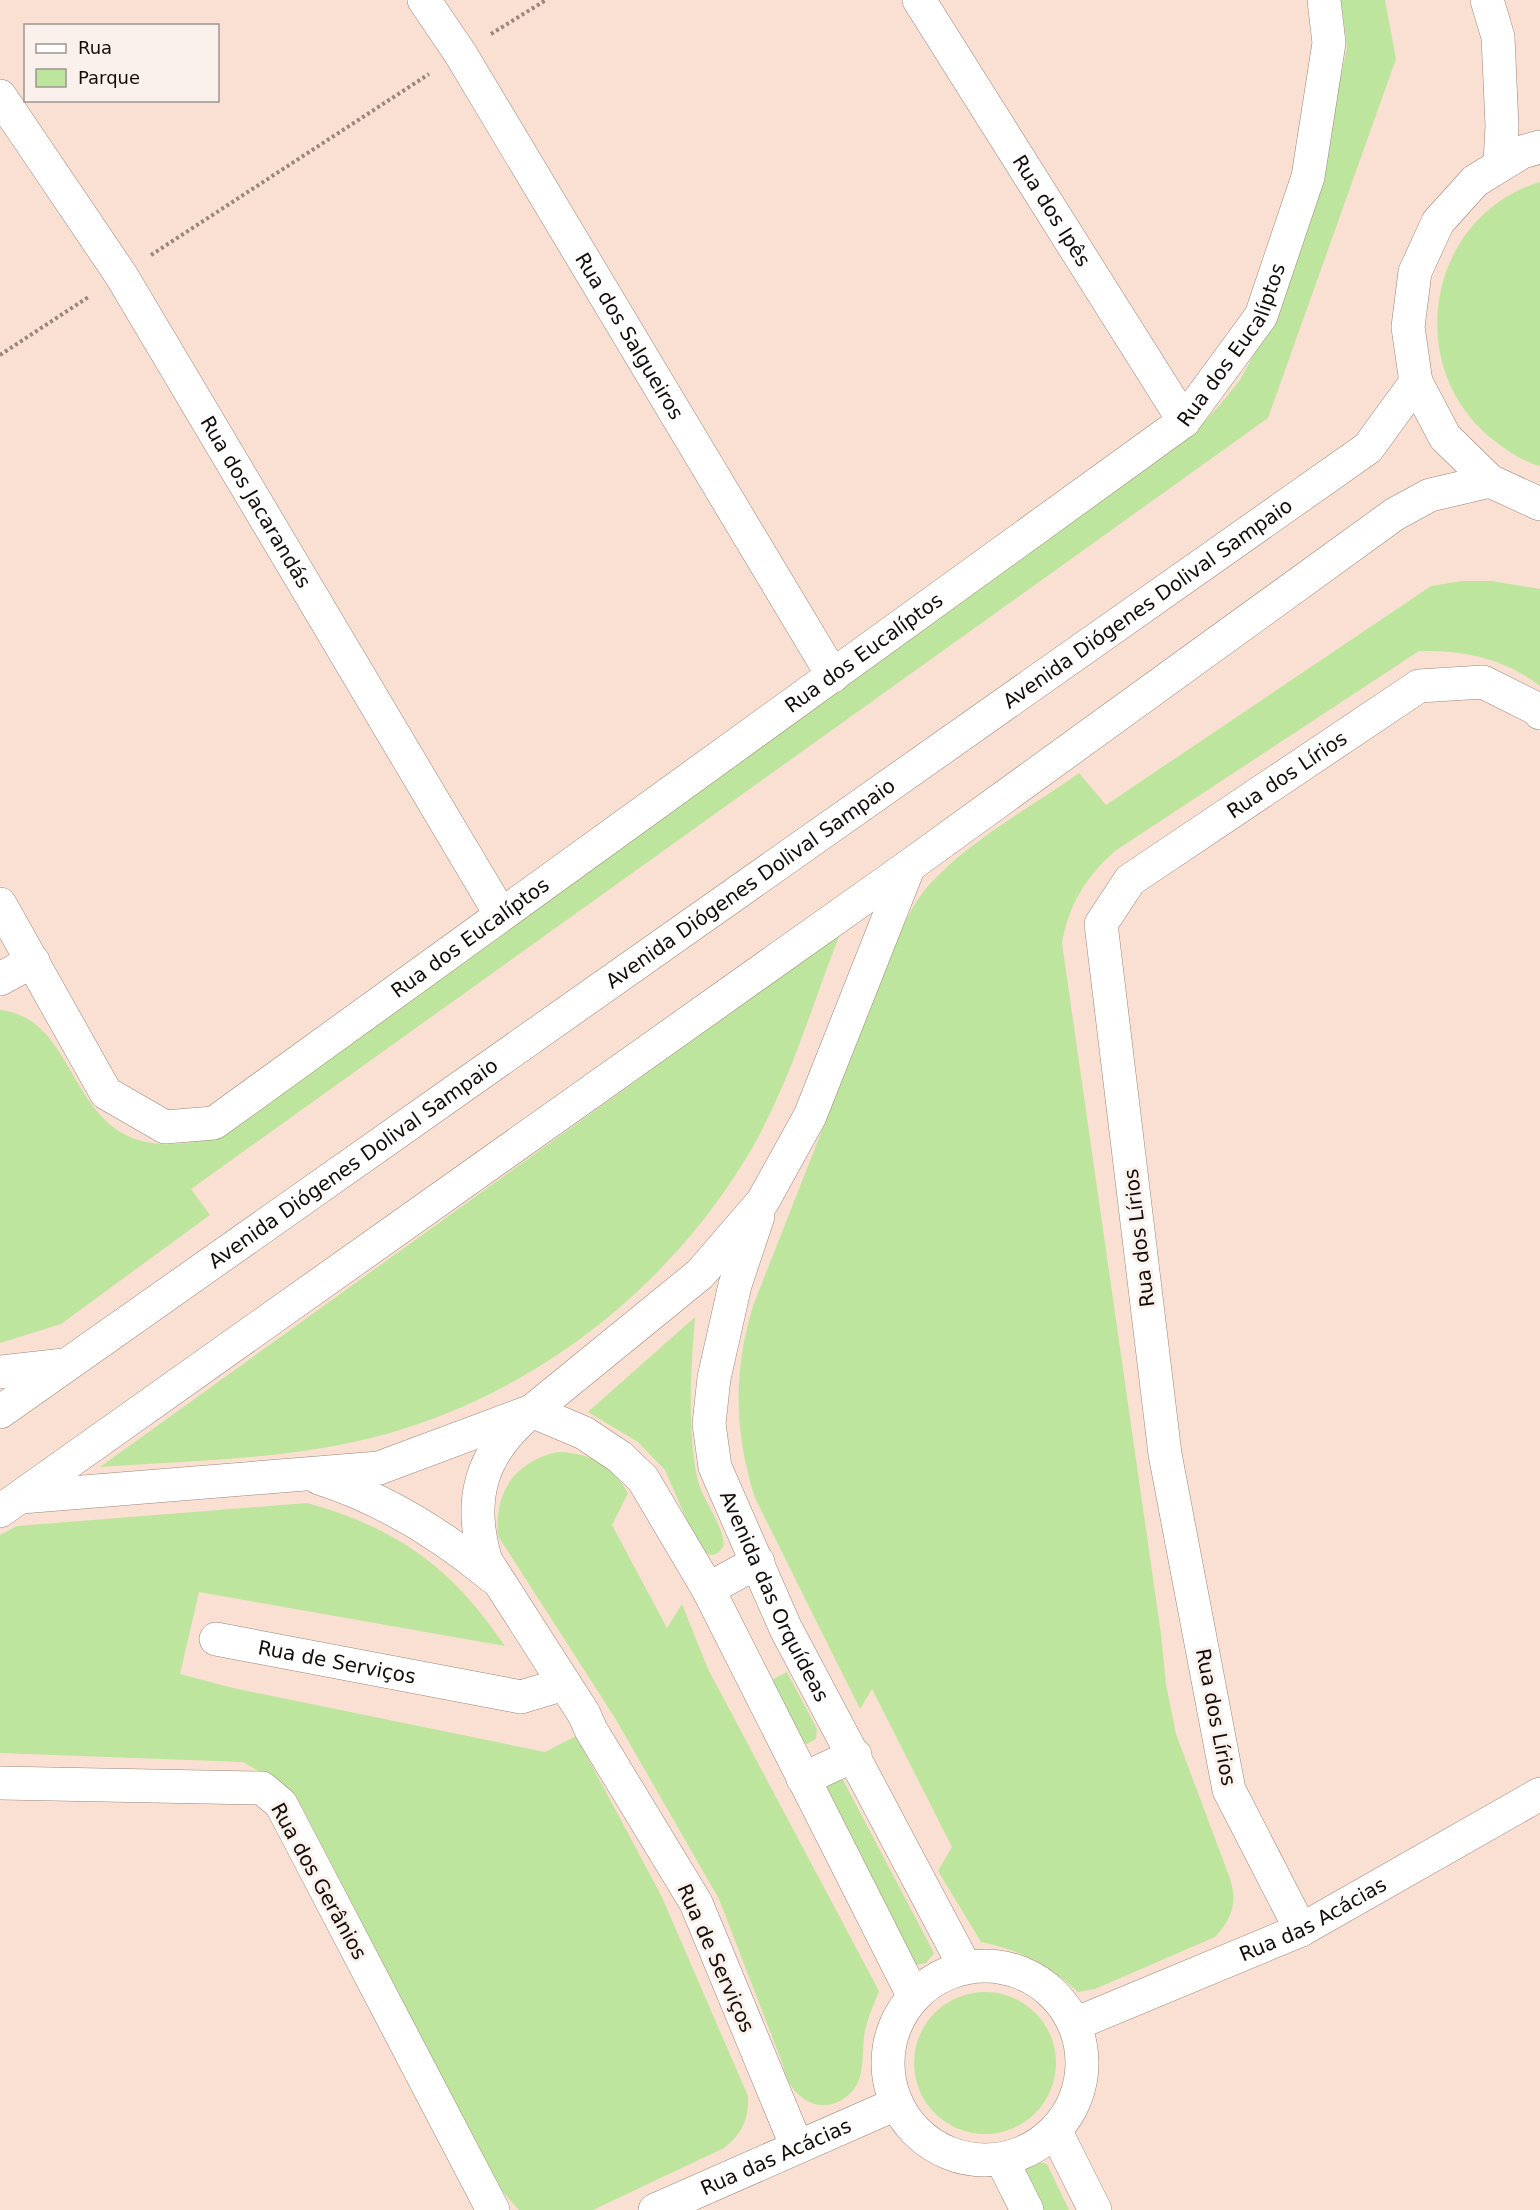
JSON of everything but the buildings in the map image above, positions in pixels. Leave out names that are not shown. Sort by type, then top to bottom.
[{"type":"street","name":"Rua dos Salgueiros","points":[[424,0],[460,53],[833,676]]},
{"type":"street","name":"Rua dos Ipês","points":[[919,0],[1184,421]]},
{"type":"street","name":"Rua dos Eucalíptos","points":[[33,962],[106,1093],[165,1127],[214,1123],[1184,421],[1261,316],[1308,177],[1329,43],[1324,0]]},
{"type":"street","points":[[1487,0],[1498,37],[1502,126],[1500,163]]},
{"type":"street","name":"Rua dos Jacarandás","points":[[0,96],[121,275],[501,915]]},
{"type":"street","points":[[1540,147],[1522,152],[1500,163],[1475,181],[1438,222],[1415,272],[1408,327],[1416,381],[1445,437],[1490,481],[1540,504]]},
{"type":"street","name":"Avenida Diógenes Dolival Sampaio","points":[[0,1412],[1368,448],[1416,381]]},
{"type":"street","points":[[9,1504],[909,866],[1395,514],[1430,495],[1490,481]]},
{"type":"street","name":"Rua dos Lírios","points":[[1301,1930],[1229,1790],[1165,1454],[1101,924],[1130,879],[1419,686],[1483,682],[1540,712]]},
{"type":"street","points":[[9,1504],[379,1468],[532,1411],[700,1274],[763,1201],[810,1116],[909,866]]},
{"type":"street","points":[[0,904],[33,962],[0,980]]},
{"type":"street","name":"Avenida das Orquídeas","points":[[763,1201],[735,1285],[714,1378],[709,1424],[715,1467],[786,1629],[855,1755],[965,1967]]},
{"type":"street","name":"Avenida Diógenes Dolival Sampaio","points":[[0,1372],[66,1365]]},
{"type":"street","points":[[532,1411],[584,1433],[620,1457],[643,1479],[708,1589],[913,1995]]},
{"type":"street","name":"Rua de Serviços","points":[[532,1411],[513,1426],[497,1446],[486,1467],[479,1491],[477,1514],[479,1538],[486,1561],[564,1684],[696,1903],[797,2147]]},
{"type":"street","name":"Rua de Serviços","points":[[308,1474],[384,1503],[460,1550],[497,1581]]},
{"type":"street","points":[[708,1589],[758,1562]]},
{"type":"street","name":"Rua de Serviços","points":[[216,1639],[522,1697],[564,1684]]},
{"type":"street","points":[[803,1779],[855,1755]]},
{"type":"street","name":"Rua dos Gerânios","points":[[0,1783],[262,1788],[281,1804],[493,2210]]},
{"type":"street","name":"Rua das Acácias","points":[[1075,2024],[1301,1930],[1540,1794]]},
{"type":"street","points":[[999,1966],[1030,1976],[1057,1997],[1075,2024],[1083,2053],[1081,2081],[1072,2108],[1056,2132],[1031,2149],[1002,2160],[970,2160],[940,2150],[914,2130],[896,2104],[887,2076],[887,2047],[897,2019],[913,1995],[937,1977],[965,1967],[999,1966]]},
{"type":"street","name":"Rua das Acácias","points":[[655,2210],[896,2104]]},
{"type":"street","points":[[1056,2132],[1095,2210]]},
{"type":"street","points":[[1002,2160],[1027,2210]]},
{"type":"path","points":[[0,355],[460,53],[546,0]]},
{"type":"green space","points":[[1341,0],[1385,0],[1396,59],[1268,418],[191,1189],[210,1215],[61,1324],[0,1343],[0,1010],[29,1020],[50,1039],[101,1116],[126,1135],[159,1144],[206,1139],[1191,436],[1240,380],[1271,322],[1320,178],[1347,47]]},
{"type":"green space","points":[[1540,182],[1540,466],[1522,459],[1501,446],[1466,412],[1447,376],[1438,338],[1439,298],[1450,261],[1471,227],[1501,200]]},
{"type":"green space","points":[[1461,581],[1492,581],[1540,589],[1540,686],[1526,676],[1497,662],[1467,654],[1419,651],[1115,851],[1087,881],[1074,904],[1065,929],[1062,943],[1161,1634],[1166,1684],[1176,1734],[1229,1876],[1233,1893],[1230,1916],[1215,1937],[1095,1989],[1078,1992],[1045,1966],[1009,1949],[981,1942],[938,1871],[952,1847],[872,1689],[860,1709],[755,1498],[748,1474],[740,1426],[739,1378],[746,1330],[753,1306],[896,942],[914,905],[928,886],[980,840],[1079,773],[1106,805],[1431,586]]},
{"type":"green space","points":[[840,934],[786,1078],[745,1160],[710,1212],[669,1259],[625,1303],[576,1342],[523,1376],[468,1404],[410,1427],[349,1443],[288,1453],[100,1467]]},
{"type":"green space","points":[[695,1317],[691,1377],[692,1437],[697,1477],[720,1528],[724,1545],[714,1555],[700,1550],[665,1470],[638,1442],[588,1412]]},
{"type":"green space","points":[[558,1452],[581,1455],[599,1462],[615,1475],[628,1493],[612,1525],[667,1628],[682,1604],[708,1669],[879,1991],[865,2031],[862,2069],[858,2083],[843,2099],[832,2104],[821,2105],[811,2102],[801,2097],[793,2088],[719,1899],[615,1718],[498,1536],[500,1506],[510,1481],[530,1463]]},
{"type":"green space","points":[[307,1503],[369,1525],[420,1555],[464,1594],[505,1646],[199,1592],[180,1674],[233,1688],[545,1752],[576,1736],[661,1895],[748,2096],[746,2119],[740,2131],[724,2148],[593,2210],[519,2210],[500,2189],[303,1809],[278,1782],[243,1762],[0,1753],[0,1535],[17,1526]]},
{"type":"green space","points":[[787,1672],[817,1729],[816,1739],[807,1744],[802,1742],[770,1681]]},
{"type":"green space","points":[[838,1779],[843,1780],[934,1953],[926,1963],[916,1965],[824,1787]]},
{"type":"green space","points":[[985,1992],[1012,1997],[1035,2013],[1051,2036],[1056,2063],[1051,2090],[1035,2113],[1012,2129],[985,2134],[958,2129],[935,2113],[919,2090],[914,2063],[919,2036],[935,2013],[958,1997]]},
{"type":"green space","points":[[1038,2162],[1047,2164],[1069,2210],[1038,2210],[1024,2172],[1029,2165]]}]
